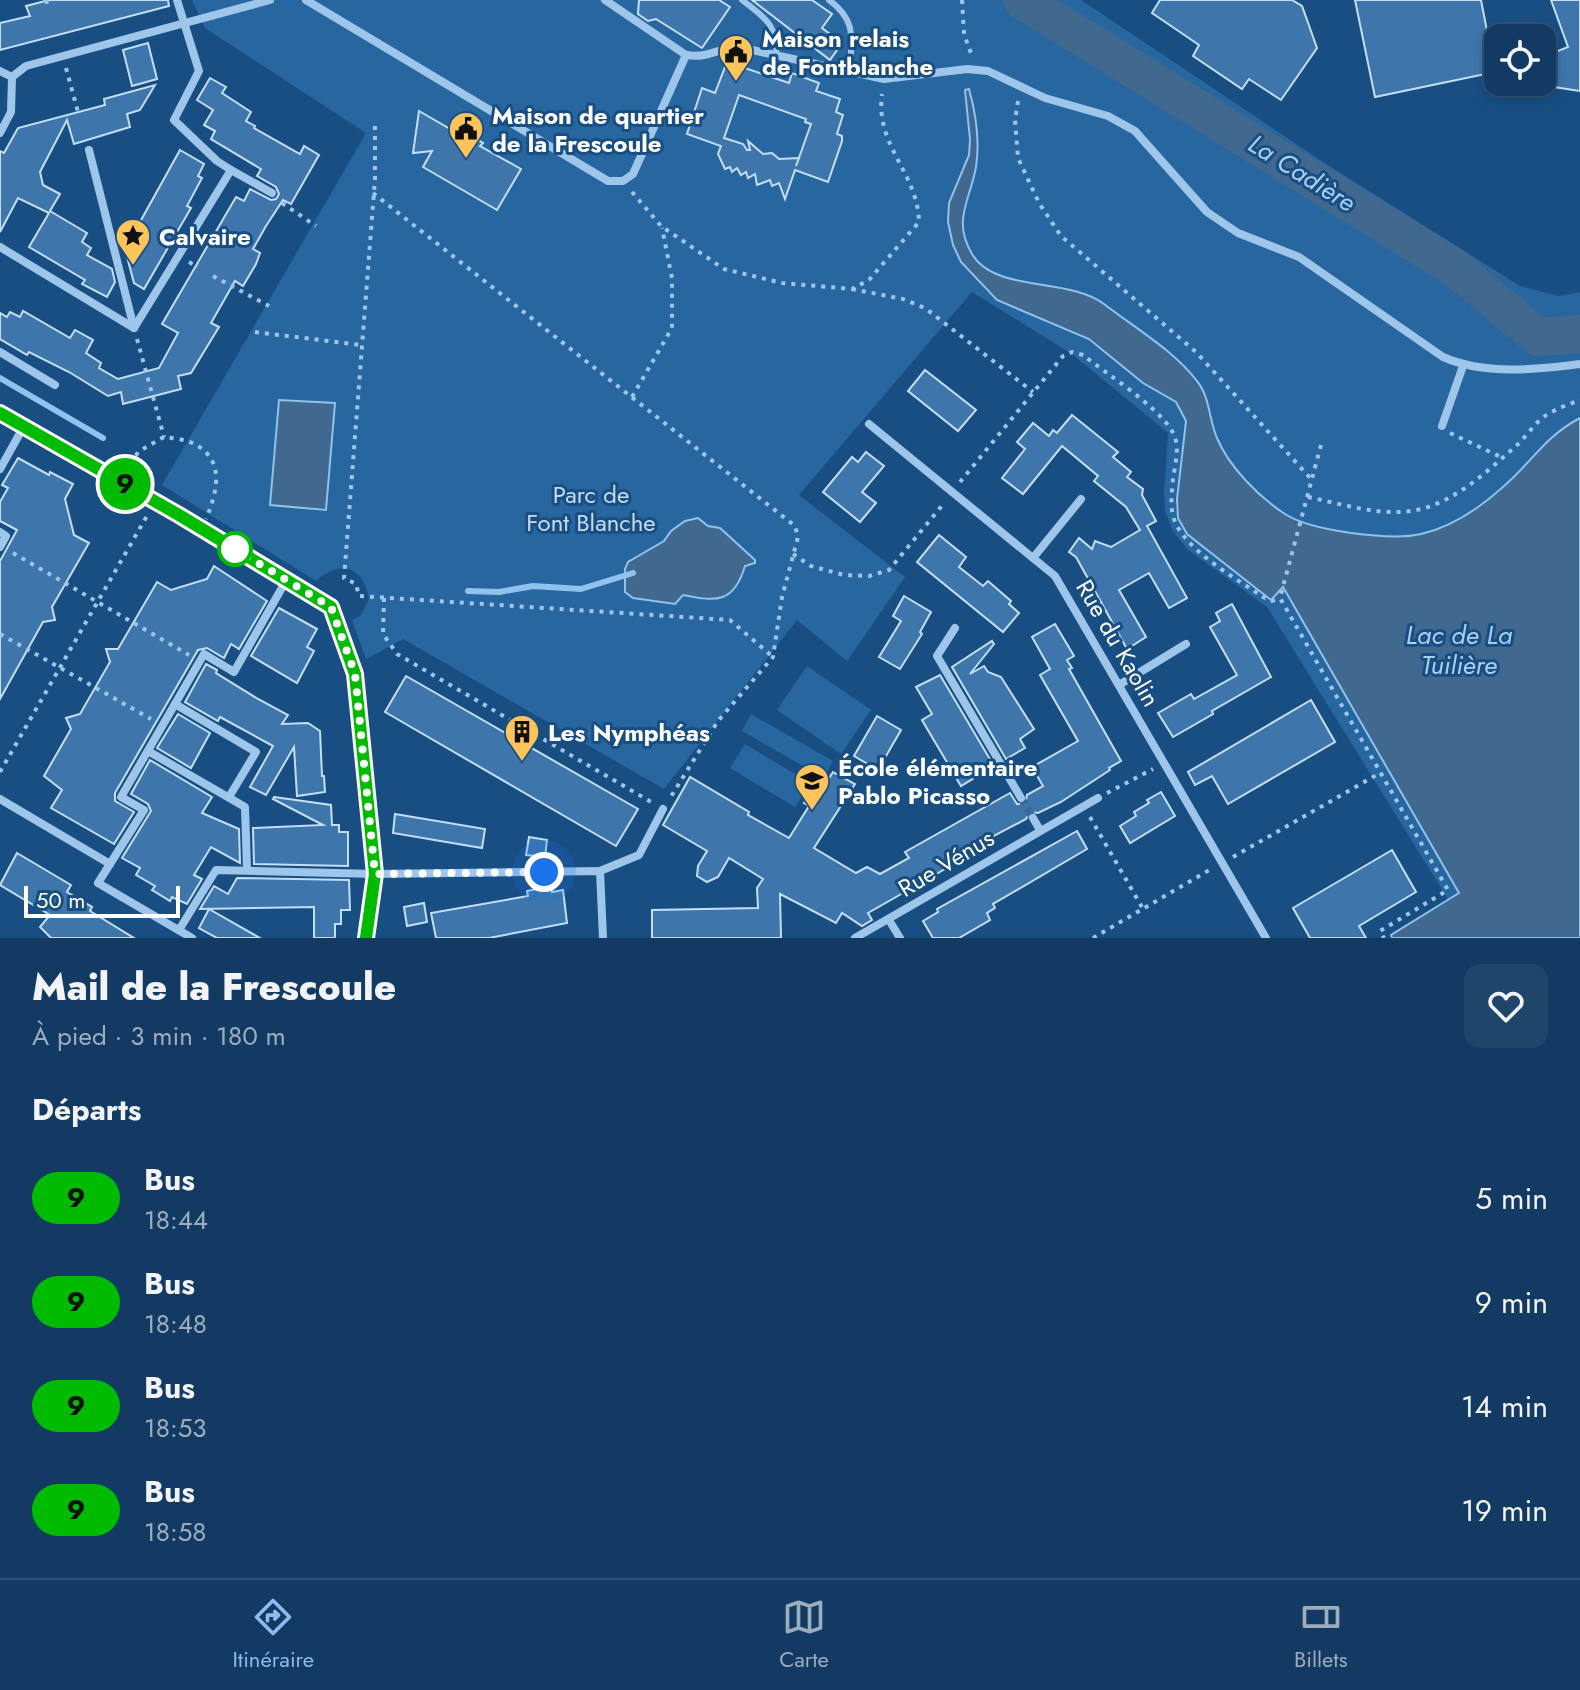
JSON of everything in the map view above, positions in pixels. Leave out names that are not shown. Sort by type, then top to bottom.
[{"type":"street","points":[[177,0],[199,71],[174,120],[217,161],[272,193]]},
{"type":"street","points":[[12,77],[26,66],[270,0]]},
{"type":"street","points":[[306,0],[608,181],[623,181],[633,174],[686,55]]},
{"type":"street","points":[[605,0],[686,55],[701,57],[727,47],[884,79],[988,71],[1045,98],[1108,116],[1135,131],[1207,212],[1238,233],[1299,257],[1443,357],[1463,366],[1515,368],[1580,364]]},
{"type":"street","points":[[0,71],[12,77]]},
{"type":"street","points":[[0,133],[11,112],[12,77]]},
{"type":"street","points":[[89,150],[134,328]]},
{"type":"street","points":[[134,328],[231,170]]},
{"type":"street","points":[[0,247],[134,328]]},
{"type":"street","points":[[0,352],[55,385]]},
{"type":"street","points":[[1442,426],[1463,366]]},
{"type":"street","points":[[0,413],[155,501],[331,607],[355,674],[375,874],[366,938]]},
{"type":"street","name":"Rue du Kaolin","points":[[869,424],[1055,576],[1266,938]]},
{"type":"street","points":[[0,469],[24,426]]},
{"type":"street","points":[[1033,558],[1081,499]]},
{"type":"street","points":[[0,532],[6,536],[0,546]]},
{"type":"street","points":[[192,938],[98,883],[144,810],[121,797],[204,654],[234,672],[287,579]]},
{"type":"street","points":[[955,628],[937,656],[1021,798]]},
{"type":"street","points":[[1119,685],[1186,644]]},
{"type":"street","points":[[175,704],[256,752],[229,797]]},
{"type":"street","points":[[148,751],[245,807],[247,869]]},
{"type":"street","name":"Rue Vénus","points":[[855,938],[1098,798]]},
{"type":"street","points":[[0,799],[110,864]]},
{"type":"street","points":[[179,930],[216,870],[375,874],[600,871],[639,855],[663,809]]},
{"type":"street","points":[[1033,818],[1040,830]]},
{"type":"street","points":[[600,871],[603,938]]},
{"type":"street","points":[[889,920],[900,938]]},
{"type":"lane","points":[[742,0],[769,22],[777,37],[776,55]]},
{"type":"lane","points":[[829,0],[842,9],[851,27],[850,72]]},
{"type":"path","points":[[46,0],[48,7]]},
{"type":"path","points":[[962,0],[964,34],[977,70]]},
{"type":"path","points":[[63,56],[78,112]]},
{"type":"path","points":[[852,289],[869,280],[919,222],[919,205],[885,135],[880,112],[884,79]]},
{"type":"path","points":[[1021,86],[1015,120],[1018,158],[1039,203],[1061,236],[1196,352],[1312,480]]},
{"type":"path","points":[[375,126],[373,193],[344,578],[356,584],[359,596],[730,620],[773,657]]},
{"type":"path","points":[[623,181],[661,226],[724,269],[782,283],[852,289],[903,299],[925,308],[1033,392]]},
{"type":"path","points":[[272,193],[285,206],[316,226]]},
{"type":"path","points":[[373,193],[795,526],[798,537],[782,597],[773,657],[718,721],[663,809],[397,654],[383,634],[384,598]]},
{"type":"path","points":[[632,397],[672,328],[672,278],[661,226]]},
{"type":"path","points":[[213,276],[269,306]]},
{"type":"path","points":[[134,328],[164,437]]},
{"type":"path","points":[[255,332],[361,345]]},
{"type":"path","points":[[793,554],[811,566],[844,575],[869,576],[889,570],[1063,356],[1072,352],[1083,355],[1153,410],[1171,429],[1176,439],[1171,504],[1174,520],[1182,534],[1197,550],[1263,597],[1272,601],[1280,598]]},
{"type":"path","points":[[1308,497],[1378,511],[1402,512],[1423,508],[1466,488],[1503,458],[1541,419],[1580,400]]},
{"type":"path","points":[[1442,426],[1456,439],[1503,458]]},
{"type":"path","points":[[121,482],[138,452],[164,437],[190,442],[212,459],[218,477],[214,499],[202,529]]},
{"type":"path","points":[[1321,445],[1280,598],[1448,890],[1380,931],[1384,938]]},
{"type":"path","points":[[0,772],[155,501]]},
{"type":"path","points":[[0,546],[200,661]]},
{"type":"path","points":[[0,634],[163,726]]},
{"type":"path","points":[[1098,798],[1165,763]]},
{"type":"path","points":[[1084,806],[1143,909]]},
{"type":"green space","name":"Parc de Font Blanche","points":[[192,0],[1081,0],[1320,160],[1520,286],[1558,296],[1580,292],[1580,938],[1472,938],[1267,607],[1188,550],[1173,531],[1165,511],[1164,493],[1168,433],[1072,354],[972,292],[799,495],[905,577],[847,661],[797,620],[664,789],[403,639],[366,659],[352,620],[361,615],[369,599],[362,579],[356,573],[342,568],[316,581],[162,485],[366,133],[205,28]]},
{"type":"green space","points":[[807,666],[871,710],[841,754],[777,710]]},
{"type":"green space","points":[[751,714],[833,761],[824,778],[742,731]]},
{"type":"green space","points":[[745,744],[810,783],[795,807],[730,768]]},
{"type":"water","name":"Lac de La Tuilière","points":[[969,89],[978,147],[964,210],[963,231],[972,254],[983,266],[997,274],[1089,296],[1165,349],[1201,387],[1217,438],[1229,460],[1255,490],[1285,514],[1313,525],[1352,533],[1408,536],[1433,531],[1486,501],[1548,441],[1580,418],[1580,938],[1392,938],[1391,935],[1459,893],[1283,587],[1271,600],[1187,534],[1178,518],[1177,499],[1186,421],[1176,402],[1143,383],[1089,339],[997,300],[961,262],[948,222],[949,203],[969,155],[965,90]]},
{"type":"water","points":[[279,400],[335,403],[326,510],[270,505]]},
{"type":"water","points":[[698,518],[708,526],[720,528],[755,560],[755,563],[745,566],[730,593],[715,599],[683,595],[675,604],[633,598],[625,592],[628,562],[664,541],[671,531],[685,521]]},
{"type":"building","points":[[49,0],[168,0],[169,6],[0,50],[0,23],[30,16],[26,6]]},
{"type":"building","points":[[639,0],[719,0],[730,7],[702,48],[656,19],[648,21],[638,14]]},
{"type":"building","points":[[752,0],[812,0],[832,14],[822,28],[842,43],[830,60]]},
{"type":"building","points":[[1160,0],[1292,0],[1302,6],[1317,48],[1281,100],[1249,79],[1242,89],[1193,56],[1199,45],[1152,13]]},
{"type":"building","points":[[1355,0],[1481,0],[1486,24],[1484,74],[1375,97]]},
{"type":"building","points":[[1551,0],[1580,0],[1580,91],[1556,87],[1556,52],[1568,47]]},
{"type":"building","points":[[148,43],[157,79],[132,86],[123,50]]},
{"type":"building","points":[[727,62],[789,83],[792,73],[819,83],[816,91],[840,99],[836,112],[843,115],[837,134],[842,136],[842,141],[828,182],[795,170],[785,199],[779,183],[772,186],[770,180],[757,185],[755,174],[748,178],[746,172],[741,175],[737,168],[732,172],[730,167],[725,169],[718,154],[721,146],[687,134],[702,88],[715,93]],"holes":[[[739,95],[806,119],[805,122],[811,124],[799,158],[779,159],[772,153],[763,154],[748,141],[750,150],[747,150],[743,144],[724,138]]]},
{"type":"building","points":[[210,78],[226,87],[222,93],[251,112],[246,121],[254,128],[300,154],[304,146],[319,155],[291,204],[283,200],[266,226],[253,249],[260,253],[256,264],[243,286],[235,281],[211,323],[219,327],[191,373],[178,376],[181,389],[123,404],[121,392],[108,396],[69,372],[29,352],[27,355],[0,339],[0,313],[7,317],[10,312],[20,317],[23,311],[70,338],[75,330],[93,340],[86,353],[101,363],[99,368],[118,379],[159,368],[178,333],[162,324],[236,197],[244,201],[250,189],[271,200],[279,194],[276,187],[257,176],[261,169],[211,139],[215,131],[204,125],[213,110],[197,100]]},
{"type":"building","points":[[155,85],[140,110],[127,114],[130,127],[74,144],[67,120],[40,172],[43,185],[60,194],[50,211],[87,233],[82,242],[91,248],[87,255],[112,269],[115,282],[107,297],[82,284],[85,280],[29,247],[49,213],[18,198],[0,232],[0,151],[4,153],[18,128],[105,105],[104,99]]},
{"type":"building","name":"Maison de quartier de la Frescoule","points":[[419,111],[466,138],[468,134],[483,143],[480,146],[521,169],[497,210],[423,167],[432,151],[413,153]]},
{"type":"building","points":[[180,150],[204,164],[198,176],[202,178],[187,206],[191,208],[144,289],[134,283],[125,249]]},
{"type":"building","points":[[925,370],[976,410],[958,431],[908,391]]},
{"type":"building","points":[[1072,415],[1118,452],[1113,457],[1131,472],[1127,477],[1143,489],[1142,495],[1156,521],[1147,526],[1187,598],[1169,608],[1149,573],[1119,590],[1146,637],[1127,649],[1076,557],[1069,552],[1079,538],[1092,549],[1095,541],[1111,547],[1140,530],[1126,507],[1094,481],[1098,476],[1062,446],[1023,494],[1002,478],[1025,449],[1017,442],[1033,423],[1049,436],[1053,430],[1057,433]]},
{"type":"building","points":[[866,452],[884,466],[862,492],[876,503],[860,522],[823,492],[852,457],[858,462]]},
{"type":"building","points":[[18,458],[73,484],[65,499],[74,535],[89,543],[52,607],[55,620],[43,622],[0,699],[0,561],[17,530],[0,521],[0,502],[8,488],[2,485]]},
{"type":"building","points":[[939,535],[966,557],[959,567],[983,586],[988,581],[1011,601],[1009,604],[1019,613],[1003,632],[917,562]]},
{"type":"building","points":[[214,566],[267,601],[239,649],[231,644],[224,658],[207,648],[198,650],[115,793],[115,801],[134,812],[114,844],[51,808],[62,790],[44,776],[71,729],[66,718],[80,714],[110,662],[106,649],[118,649],[157,582],[171,590],[207,579]]},
{"type":"building","points":[[904,596],[931,612],[920,632],[922,634],[900,669],[879,657],[901,621],[893,616]]},
{"type":"building","points":[[1232,604],[1271,677],[1173,737],[1158,713],[1191,694],[1194,699],[1237,675],[1210,627],[1220,621],[1216,613]]},
{"type":"building","points":[[279,608],[317,629],[307,647],[314,651],[297,683],[251,656]]},
{"type":"building","points":[[1055,624],[1074,656],[1067,660],[1072,668],[1069,669],[1121,761],[1110,770],[1061,802],[1038,813],[1030,812],[1026,819],[948,860],[952,865],[868,913],[872,920],[862,926],[842,913],[836,923],[780,894],[781,938],[652,938],[652,910],[758,908],[757,888],[763,879],[729,858],[718,877],[707,882],[697,876],[698,866],[707,851],[663,825],[690,777],[789,838],[809,806],[804,803],[813,789],[820,792],[833,772],[855,784],[814,848],[856,873],[867,867],[880,874],[909,858],[905,852],[1010,793],[1017,804],[1025,804],[1027,795],[1043,786],[1032,767],[1078,741],[1040,675],[1050,669],[1032,637]]},
{"type":"building","points":[[992,641],[994,644],[970,674],[984,666],[988,672],[1001,677],[1034,729],[1020,739],[1025,748],[1006,759],[952,667]]},
{"type":"building","points":[[206,664],[288,715],[282,724],[308,723],[320,731],[325,792],[297,796],[294,747],[266,795],[250,787],[273,746],[185,702]]},
{"type":"building","points":[[940,675],[994,766],[961,786],[922,720],[932,714],[916,687]]},
{"type":"building","points":[[406,676],[638,809],[616,846],[385,712]]},
{"type":"building","points":[[1311,700],[1335,742],[1228,804],[1212,776],[1195,785],[1188,772]]},
{"type":"building","points":[[178,714],[210,733],[191,768],[157,748]]},
{"type":"building","points":[[877,716],[901,730],[878,770],[854,756]]},
{"type":"building","points":[[150,760],[212,797],[202,813],[239,829],[240,863],[211,847],[194,875],[202,879],[187,904],[172,897],[170,901],[152,890],[155,886],[136,875],[140,868],[122,858],[151,811],[148,804],[131,794]]},
{"type":"building","points":[[1161,792],[1175,816],[1130,843],[1120,826],[1136,816],[1134,812],[1149,803],[1147,800]]},
{"type":"building","points":[[274,797],[331,805],[332,825],[339,825],[339,832],[348,832],[348,866],[254,864],[253,828],[323,825]]},
{"type":"building","points":[[395,814],[485,829],[482,848],[393,833]]},
{"type":"building","points":[[1077,831],[1087,849],[993,904],[995,908],[987,913],[990,920],[959,938],[933,938],[923,921],[938,912],[937,909]]},
{"type":"building","points":[[529,837],[547,840],[545,857],[526,855]]},
{"type":"building","points":[[1392,850],[1416,892],[1359,926],[1366,938],[1310,938],[1293,908]]},
{"type":"building","points":[[17,853],[71,885],[67,892],[92,907],[90,911],[134,938],[51,938],[40,927],[50,915],[0,885]]},
{"type":"building","points":[[237,878],[349,880],[350,910],[341,910],[341,924],[335,924],[335,938],[314,938],[314,907],[200,909],[214,886],[228,894]]},
{"type":"building","points":[[551,886],[552,892],[563,890],[567,923],[489,938],[436,938],[431,913],[528,896],[527,891]]},
{"type":"building","points":[[424,903],[427,922],[407,926],[404,907]]},
{"type":"building","points":[[209,909],[260,938],[217,938],[199,928]]},
{"type":"waterway","name":"La Cadière","points":[[1022,0],[1455,268],[1538,337],[1580,334]]},
{"type":"waterway","points":[[0,378],[103,438]]},
{"type":"waterway","points":[[468,591],[499,592],[533,586],[581,589],[633,573]]},
{"type":"tunnel","points":[[1021,798],[1033,818]]},
{"type":"bus line","name":"9","points":[[0,413],[179,515],[331,607],[355,674],[375,874],[366,938]]},
{"type":"place","name":"Maison relais de Fontblanche","points":[[736,83]]},
{"type":"place","name":"Maison de quartier de la Frescoule","points":[[466,160]]},
{"type":"place","name":"Calvaire","points":[[133,267]]},
{"type":"place","name":"Les Nymphéas","points":[[522,763]]},
{"type":"place","name":"École élémentaire Pablo Picasso","points":[[812,812]]},
{"type":"route","points":[[235,549],[331,607],[355,674],[375,874],[544,872]]}]
